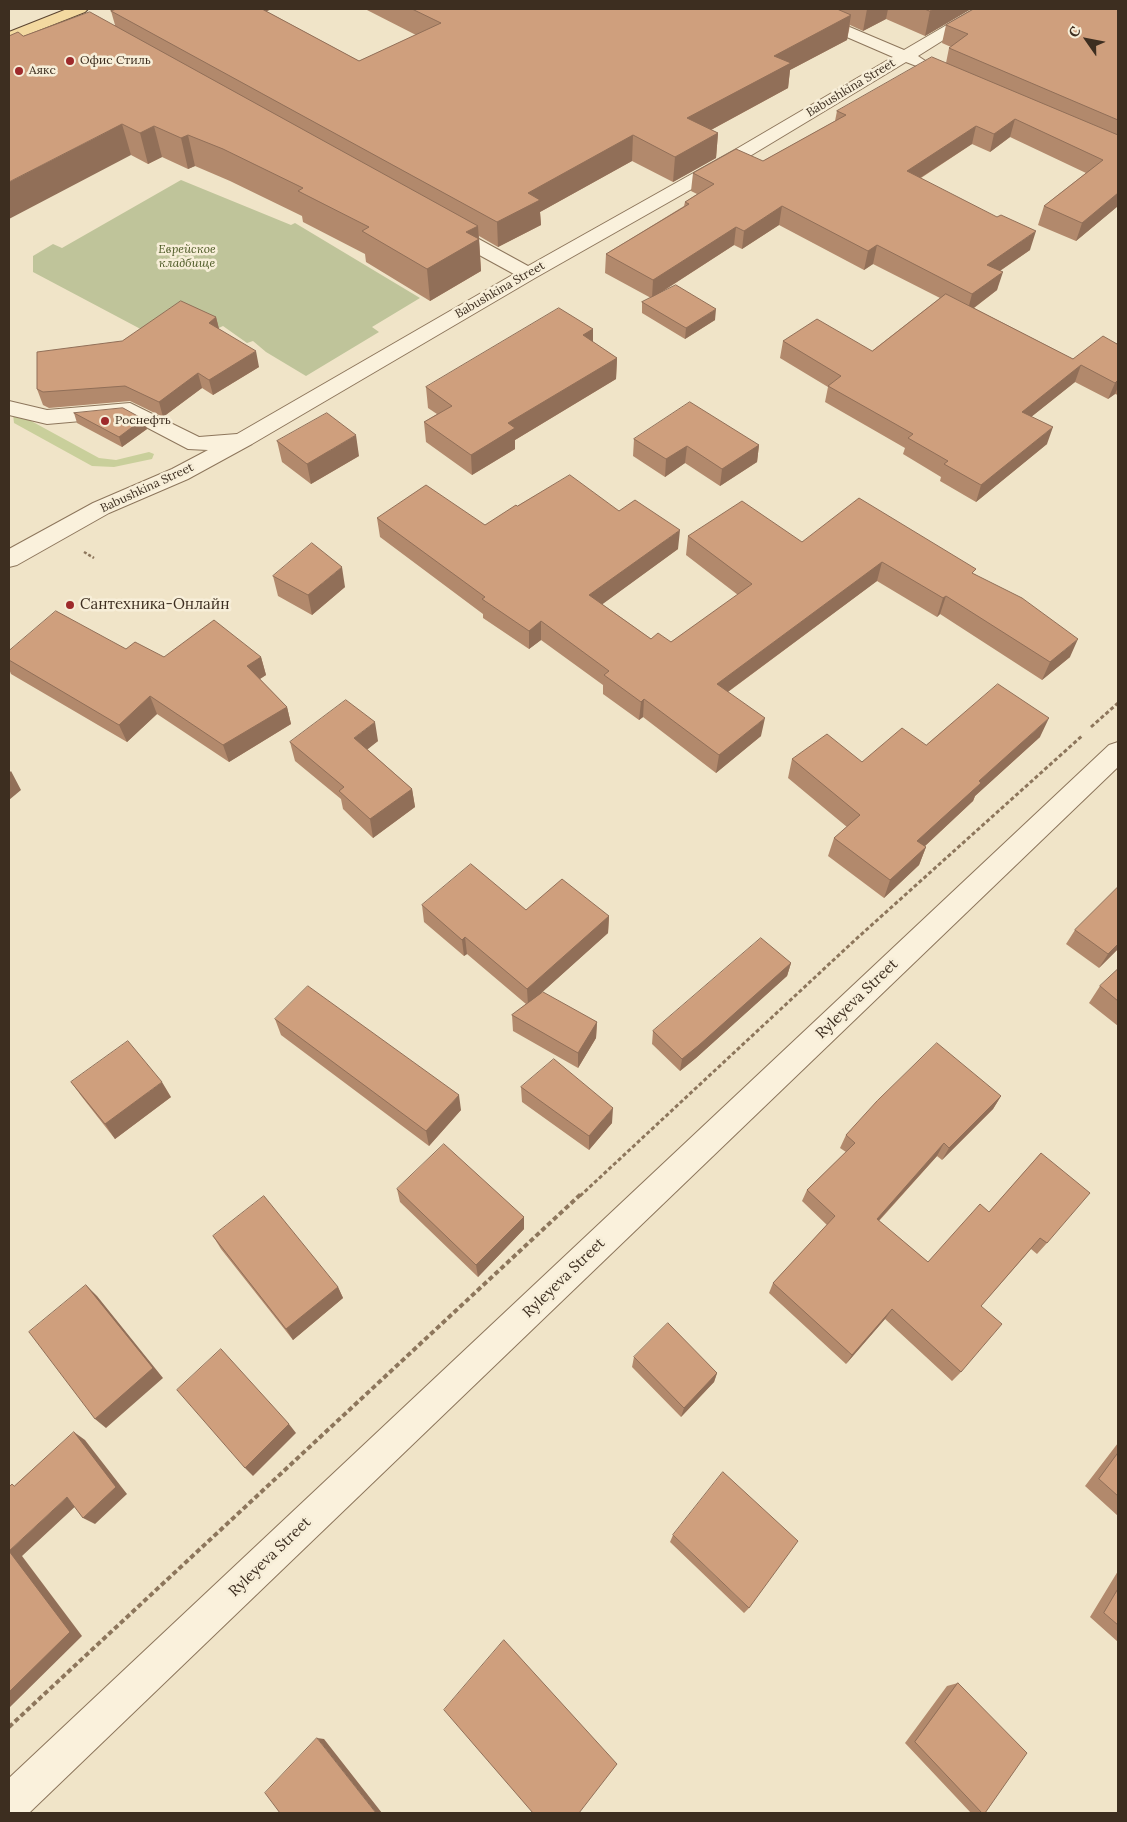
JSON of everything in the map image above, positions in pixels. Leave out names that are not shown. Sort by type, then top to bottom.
[{"type":"main road","points":[[9,23],[44,9]]},
{"type":"main road","points":[[9,38],[75,16]]},
{"type":"street","points":[[794,9],[934,68]]},
{"type":"street","name":"Babushkina Street","points":[[9,558],[102,508],[180,474],[244,439],[528,274],[744,152],[985,9]]},
{"type":"street","points":[[436,224],[528,274]]},
{"type":"street","points":[[9,408],[47,417],[130,410],[196,444],[244,439]]},
{"type":"street","name":"Ryleyeva Street","points":[[9,1805],[1118,752]]},
{"type":"path","points":[[9,1726],[855,940],[1118,703]]},
{"type":"green space","name":"Еврейское кладбище","points":[[181,180],[291,225],[295,223],[420,298],[372,327],[379,332],[306,376],[266,352],[253,341],[247,343],[223,326],[206,334],[150,334],[33,272],[33,256],[53,244],[62,248]]},
{"type":"green space","points":[[13,414],[22,416],[99,458],[116,460],[149,452],[154,454],[152,459],[114,467],[92,466],[14,423]]},
{"type":"building","points":[[117,9],[262,9],[359,61],[441,23],[412,9],[837,9],[851,15],[774,56],[791,63],[687,118],[718,133],[675,157],[633,135],[528,193],[540,200],[497,222],[111,11]]},
{"type":"building","points":[[974,9],[1118,9],[1118,120],[949,48],[968,34],[946,25]]},
{"type":"building","points":[[90,12],[478,226],[466,232],[479,239],[427,269],[362,231],[369,227],[298,191],[303,188],[223,149],[188,135],[181,138],[154,126],[140,133],[122,124],[9,182],[9,36],[18,32],[23,36]]},
{"type":"building","points":[[932,57],[1118,135],[1118,193],[1082,223],[1044,206],[1103,160],[1015,119],[994,134],[976,126],[907,171],[997,217],[1001,215],[1036,231],[987,265],[1003,272],[972,294],[877,245],[868,251],[782,206],[744,231],[736,227],[653,280],[606,254],[689,204],[685,202],[714,184],[693,173],[736,149],[763,161],[846,115],[837,111]]},
{"type":"building","points":[[676,285],[716,309],[686,328],[642,302]]},
{"type":"building","points":[[946,294],[1073,359],[1103,336],[1118,343],[1118,380],[1115,383],[1081,365],[1022,412],[1053,427],[981,485],[944,464],[948,461],[908,438],[913,434],[828,386],[841,376],[783,341],[817,319],[872,351]]},
{"type":"building","points":[[181,301],[216,317],[209,323],[256,351],[209,380],[198,373],[159,402],[125,386],[43,392],[37,389],[37,352],[122,341]]},
{"type":"building","points":[[559,308],[593,329],[583,335],[617,358],[508,423],[515,428],[471,455],[424,422],[452,406],[426,387]]},
{"type":"building","points":[[690,402],[759,445],[722,469],[687,446],[666,459],[634,439]]},
{"type":"building","points":[[123,408],[143,419],[119,437],[74,413]]},
{"type":"building","points":[[327,413],[356,435],[307,464],[277,441]]},
{"type":"building","points":[[570,475],[619,511],[635,500],[680,530],[589,595],[651,639],[658,633],[671,642],[752,584],[688,536],[742,501],[802,542],[859,498],[976,569],[972,573],[1022,598],[1078,639],[1050,662],[946,596],[943,598],[882,562],[717,684],[765,718],[719,755],[644,699],[641,702],[604,675],[609,671],[541,621],[529,631],[482,599],[485,597],[377,518],[426,485],[485,525],[516,505]]},
{"type":"building","points":[[312,543],[342,567],[308,595],[273,576]]},
{"type":"building","points":[[56,611],[126,649],[135,642],[164,657],[214,620],[261,657],[247,666],[287,707],[223,745],[150,696],[119,725],[9,660],[9,651]]},
{"type":"building","points":[[998,684],[1049,718],[979,781],[981,783],[917,841],[926,847],[890,880],[834,838],[860,815],[792,759],[827,734],[862,762],[902,728],[926,745]]},
{"type":"building","points":[[346,700],[375,722],[354,738],[412,789],[370,819],[339,791],[344,787],[290,742]]},
{"type":"building","points":[[471,864],[526,910],[562,879],[609,916],[527,989],[465,937],[462,940],[422,905]]},
{"type":"building","points":[[1118,887],[1118,944],[1108,954],[1075,930]]},
{"type":"building","points":[[761,938],[791,963],[682,1059],[653,1031]]},
{"type":"building","points":[[1118,969],[1118,1001],[1100,986]]},
{"type":"building","points":[[308,986],[459,1095],[426,1131],[275,1019]]},
{"type":"building","points":[[543,992],[597,1022],[578,1053],[512,1015]]},
{"type":"building","points":[[128,1041],[162,1082],[105,1124],[71,1082]]},
{"type":"building","points":[[937,1043],[1001,1096],[949,1148],[944,1143],[877,1219],[928,1262],[980,1204],[989,1212],[1041,1153],[1090,1193],[1047,1243],[1040,1238],[981,1306],[1002,1324],[961,1372],[892,1309],[852,1355],[773,1283],[835,1216],[807,1190],[855,1143],[846,1135],[877,1101]]},
{"type":"building","points":[[554,1059],[613,1108],[589,1136],[521,1087]]},
{"type":"building","points":[[444,1144],[524,1217],[476,1265],[397,1189]]},
{"type":"building","points":[[264,1196],[338,1287],[286,1329],[213,1236]]},
{"type":"building","points":[[86,1285],[153,1368],[95,1419],[29,1332]]},
{"type":"building","points":[[668,1323],[717,1373],[684,1408],[634,1357]]},
{"type":"building","points":[[221,1349],[289,1424],[245,1468],[177,1390]]},
{"type":"building","points":[[74,1432],[116,1487],[83,1518],[67,1497],[9,1551],[9,1487],[12,1484],[14,1486]]},
{"type":"building","points":[[1118,1453],[1118,1496],[1099,1479]]},
{"type":"building","points":[[723,1472],[798,1541],[749,1608],[673,1535]]},
{"type":"building","points":[[9,1551],[70,1632],[9,1692]]},
{"type":"building","points":[[1118,1589],[1118,1625],[1104,1613]]},
{"type":"building","points":[[504,1640],[617,1764],[579,1813],[533,1813],[444,1710]]},
{"type":"building","points":[[958,1683],[1027,1753],[985,1813],[982,1813],[915,1742]]},
{"type":"building","points":[[317,1738],[376,1813],[280,1813],[265,1793]]},
{"type":"place","name":"Офис Стиль","points":[[70,61]]},
{"type":"place","name":"Аякс","points":[[19,71]]},
{"type":"place","name":"Роснефть","points":[[105,421]]},
{"type":"place","name":"Сантехника-Онлайн","points":[[70,605]]}]
